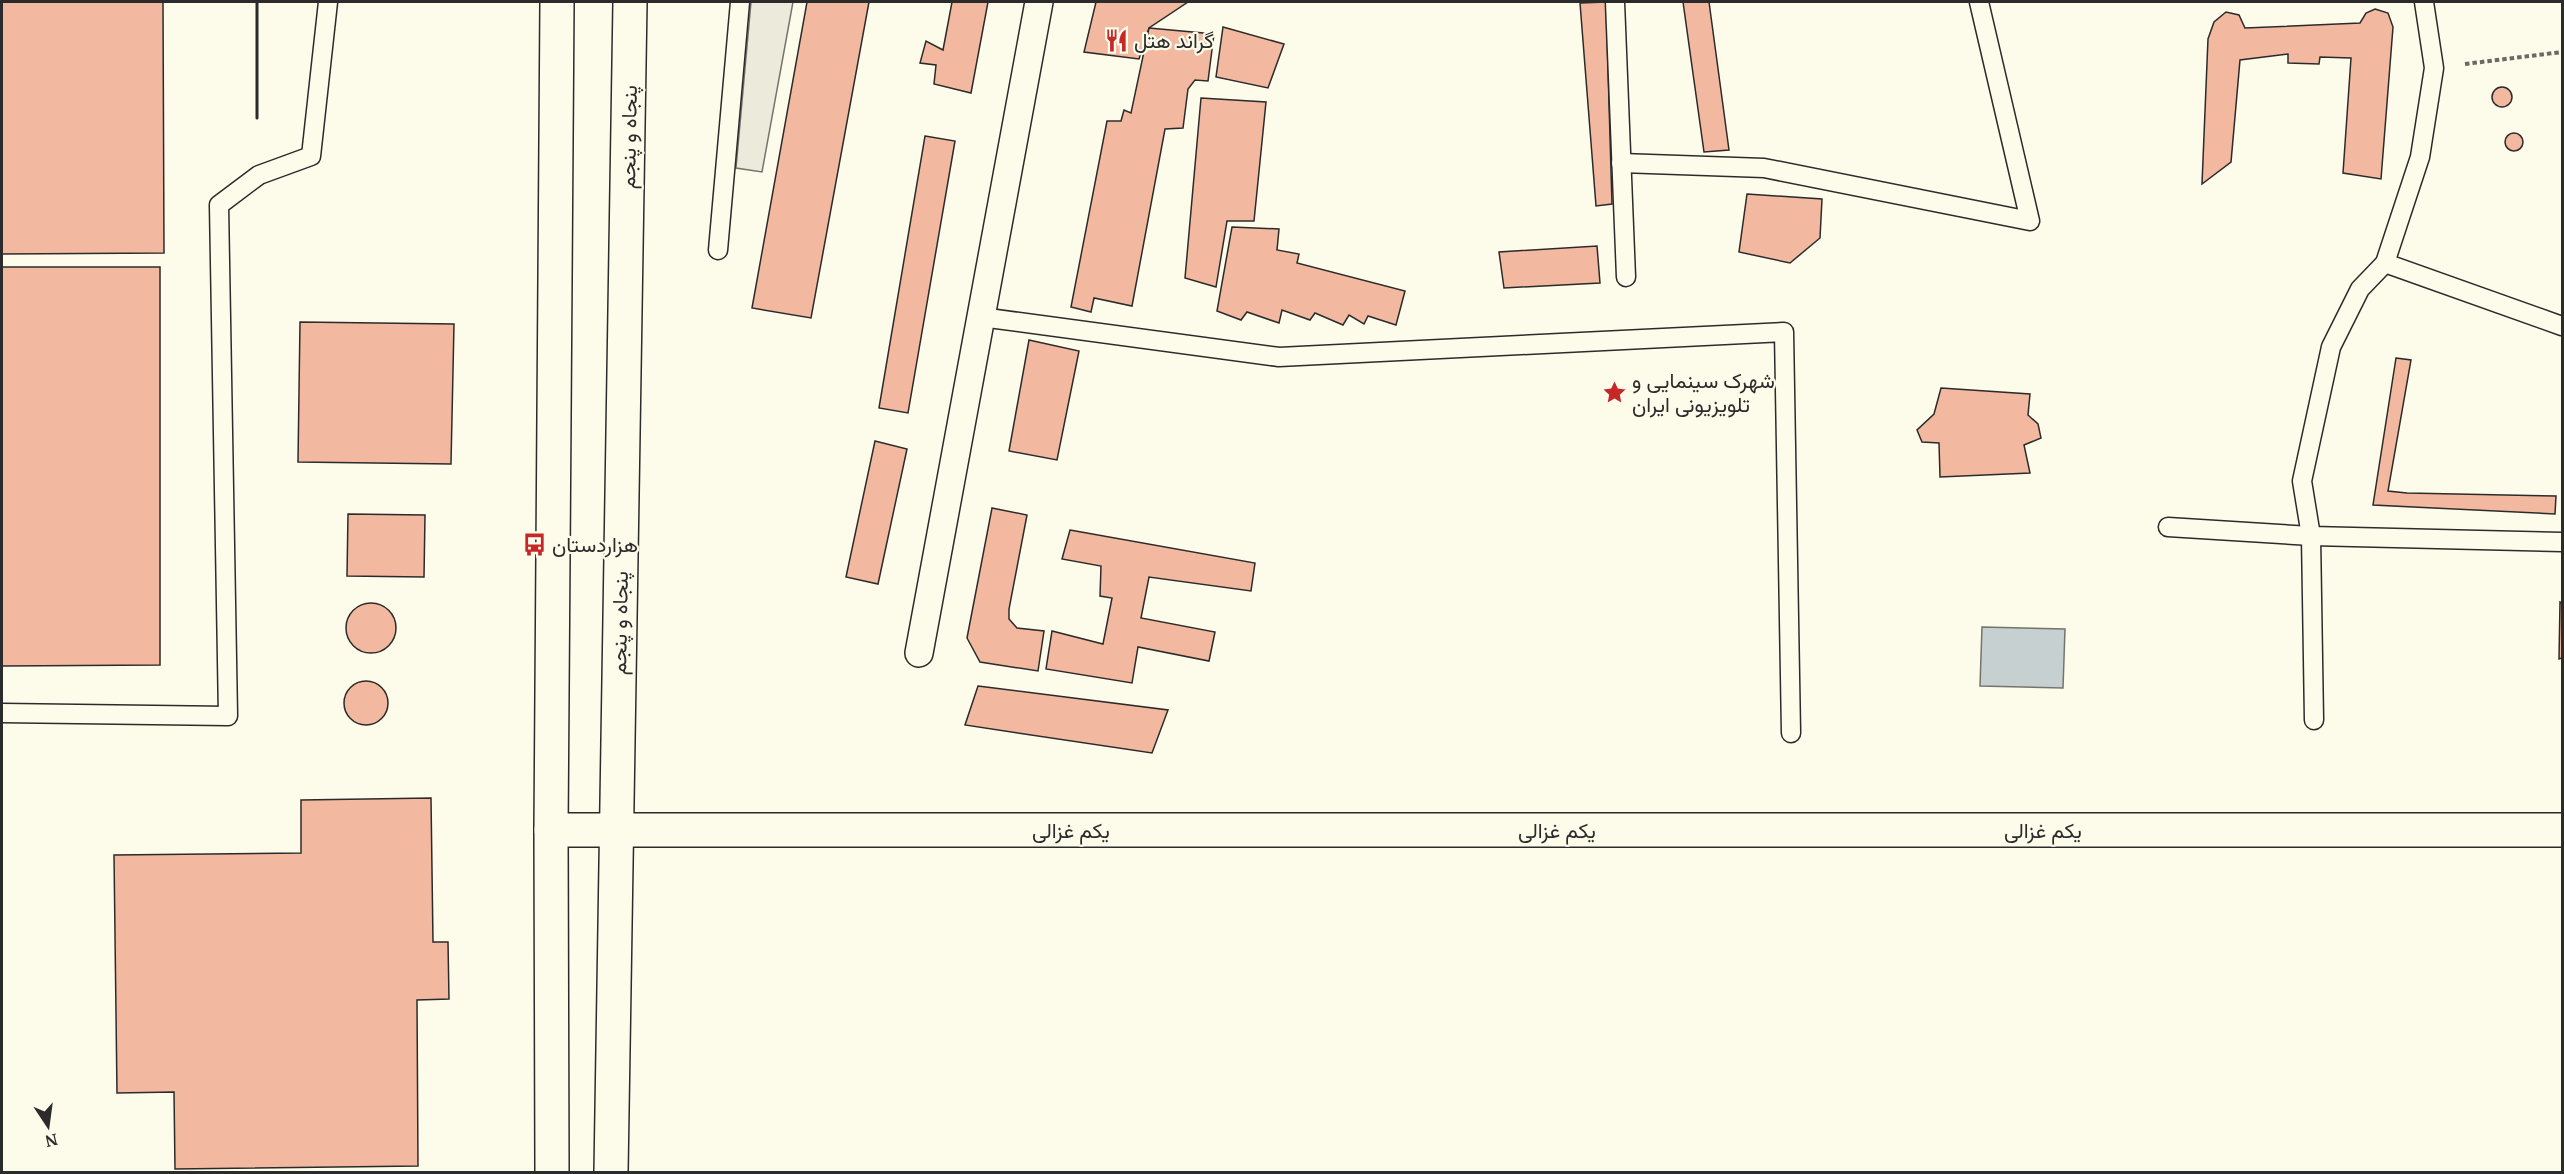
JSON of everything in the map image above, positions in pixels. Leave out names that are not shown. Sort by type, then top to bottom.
[{"type":"main road","points":[[552,1173],[551,830],[557,2]]},
{"type":"main road","name":"پنجاه و پنجم","points":[[610,1173],[630,2]]},
{"type":"main road","name":"یکم غزالی","points":[[551,830],[2562,830]]},
{"type":"street","points":[[919,653],[1039,2]]},
{"type":"lane","points":[[2,713],[228,716],[219,205],[259,174],[311,156],[328,2]]},
{"type":"lane","points":[[718,250],[740,2]]},
{"type":"lane","points":[[1615,2],[1626,277]]},
{"type":"lane","points":[[1621,163],[1764,168],[2030,221],[1979,2]]},
{"type":"lane","points":[[2314,720],[2311,536],[2302,481],[2331,347],[2360,289],[2385,263],[2420,156],[2434,68],[2424,2]]},
{"type":"lane","points":[[2385,263],[2562,326]]},
{"type":"lane","points":[[981,318],[1279,357],[1784,332],[1791,733]]},
{"type":"lane","points":[[2168,527],[2311,536],[2562,542]]},
{"type":"path","points":[[2434,68],[2562,52]]},
{"type":"shaded area","points":[[751,2],[793,2],[762,172],[736,168]]},
{"type":"shaded area","points":[[1982,627],[2065,629],[2063,688],[1980,686]]},
{"type":"building","points":[[2,2],[163,2],[164,253],[2,254]]},
{"type":"building","points":[[807,2],[869,2],[811,318],[752,308]]},
{"type":"building","points":[[952,2],[988,2],[971,93],[934,84],[936,65],[920,63],[926,41],[943,50]]},
{"type":"building","name":"گراند هتل","points":[[1096,2],[1188,2],[1149,28],[1139,59],[1084,52]]},
{"type":"building","points":[[1606,2],[1612,204],[1596,206],[1580,3]]},
{"type":"building","points":[[1683,2],[1709,2],[1729,150],[1704,152]]},
{"type":"building","points":[[2375,9],[2388,13],[2393,27],[2381,179],[2343,173],[2351,58],[2320,57],[2319,64],[2288,63],[2288,54],[2240,60],[2231,162],[2202,184],[2208,39],[2214,22],[2226,12],[2239,15],[2245,28],[2360,23],[2366,13]]},
{"type":"building","points":[[1223,27],[1284,44],[1268,88],[1216,77]]},
{"type":"building","points":[[1149,28],[1214,34],[1208,81],[1195,80],[1188,89],[1183,128],[1165,129],[1132,306],[1094,298],[1091,312],[1071,307],[1107,121],[1121,121],[1124,110],[1131,113]]},
{"type":"building","points":[[2502,87],[2509,90],[2512,97],[2509,104],[2502,107],[2495,104],[2492,97],[2495,90]]},
{"type":"building","points":[[1201,98],[1266,102],[1254,221],[1227,221],[1216,287],[1185,278]]},
{"type":"building","points":[[2514,133],[2520,136],[2523,142],[2520,148],[2514,151],[2508,148],[2505,142],[2508,136]]},
{"type":"building","points":[[925,136],[955,141],[908,413],[879,408]]},
{"type":"building","points":[[1747,194],[1822,199],[1820,238],[1790,263],[1739,252]]},
{"type":"building","points":[[1232,227],[1279,229],[1277,250],[1299,254],[1297,263],[1405,291],[1396,325],[1368,316],[1364,324],[1349,315],[1343,325],[1315,313],[1310,320],[1282,310],[1279,323],[1247,312],[1241,320],[1217,311]]},
{"type":"building","points":[[1597,246],[1600,283],[1504,288],[1499,252]]},
{"type":"building","points":[[2,267],[160,267],[160,665],[2,666]]},
{"type":"building","points":[[300,322],[454,324],[451,464],[298,462]]},
{"type":"building","points":[[1029,340],[1079,351],[1057,460],[1009,451]]},
{"type":"building","points":[[2396,358],[2411,360],[2388,491],[2556,496],[2555,514],[2373,505]]},
{"type":"building","points":[[1941,388],[2030,394],[2028,415],[2038,424],[2041,438],[2024,445],[2030,473],[1940,477],[1939,443],[1922,442],[1917,430],[1934,414]]},
{"type":"building","points":[[875,441],[907,449],[878,584],[846,577]]},
{"type":"building","points":[[992,508],[1027,515],[1009,619],[1017,628],[1044,631],[1038,671],[980,662],[967,638]]},
{"type":"building","points":[[348,514],[425,515],[424,577],[347,576]]},
{"type":"building","points":[[1070,530],[1255,563],[1251,591],[1149,577],[1141,618],[1215,632],[1209,661],[1138,647],[1132,683],[1046,669],[1052,631],[1103,644],[1112,598],[1100,596],[1101,566],[1062,559]]},
{"type":"building","points":[[2560,602],[2562,603],[2562,658],[2559,659]]},
{"type":"building","points":[[371,603],[389,610],[396,628],[389,646],[371,653],[353,646],[346,628],[353,610]]},
{"type":"building","points":[[366,681],[381,688],[388,703],[381,718],[366,725],[351,718],[344,703],[351,688]]},
{"type":"building","points":[[978,686],[1168,710],[1152,753],[965,725]]},
{"type":"building","points":[[431,798],[433,942],[448,942],[449,999],[417,1000],[418,1166],[175,1169],[174,1092],[117,1093],[114,855],[301,853],[301,800]]},
{"type":"wall","points":[[257,2],[257,118]]},
{"type":"place","name":"گراند هتل","points":[[1116,40]]},
{"type":"place","name":"شهرک سینمایی و تلویزیونی ایران","points":[[1614,392]]},
{"type":"place","name":"هزاردستان","points":[[534,544]]}]
